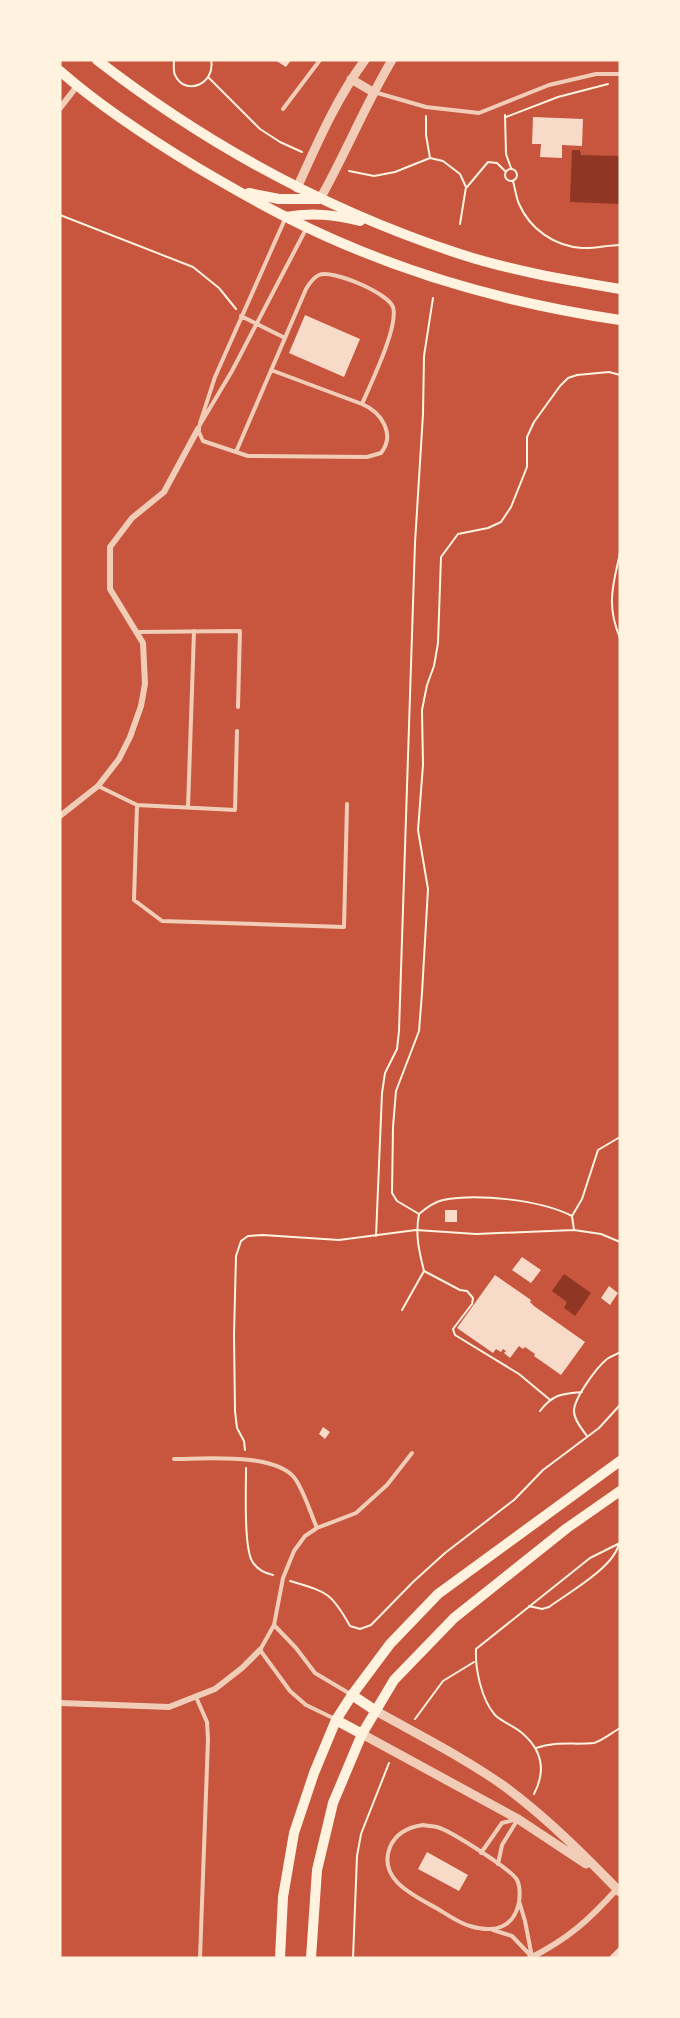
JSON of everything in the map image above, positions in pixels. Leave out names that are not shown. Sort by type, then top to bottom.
[{"type":"main road","points":[[98,60],[139,92],[222,147],[297,188],[392,230],[463,255],[567,280],[620,289]]},
{"type":"main road","points":[[60,71],[77,86],[171,152],[234,189],[307,227],[372,255],[463,286],[564,312],[620,320]]},
{"type":"main road","points":[[234,189],[279,199],[320,198]]},
{"type":"main road","points":[[286,217],[304,213],[320,214],[342,217],[392,230]]},
{"type":"main road","points":[[280,1958],[283,1897],[294,1833],[314,1773],[336,1720],[352,1695],[390,1644],[438,1594],[620,1461]]},
{"type":"main road","points":[[311,1958],[317,1870],[333,1803],[362,1734],[394,1680],[454,1618],[567,1528],[620,1491]]},
{"type":"main road","points":[[352,1695],[376,1711]]},
{"type":"main road","points":[[336,1720],[362,1734]]},
{"type":"street","points":[[297,188],[331,115],[351,79],[365,60]]},
{"type":"street","points":[[320,198],[338,167],[373,92],[392,60]]},
{"type":"street","points":[[351,79],[373,92]]},
{"type":"street","points":[[60,108],[77,86]]},
{"type":"street","points":[[60,816],[98,786],[119,759],[141,706],[145,684],[143,643],[110,589],[110,547],[132,518],[164,492],[198,429]]},
{"type":"street","points":[[60,1703],[169,1707],[215,1689],[242,1668],[260,1650]]},
{"type":"street","points":[[376,1711],[428,1739],[502,1785],[554,1826],[619,1891],[579,1928],[531,1958]]},
{"type":"street","points":[[362,1734],[518,1819],[605,1877]]},
{"type":"street","points":[[518,1819],[529,1805]]},
{"type":"street","points":[[546,1950],[550,1958]]},
{"type":"lane","points":[[283,109],[320,60]]},
{"type":"lane","points":[[373,92],[426,107],[479,113],[549,85],[596,74],[620,74]]},
{"type":"lane","points":[[271,370],[373,408],[383,419],[387,434],[386,448],[381,453],[367,457],[248,456],[203,441],[198,429],[215,377],[286,217]]},
{"type":"lane","points":[[198,429],[232,371],[307,227]]},
{"type":"lane","points":[[236,452],[306,289],[318,275],[329,273],[387,297],[393,307],[394,320],[389,337],[362,404]]},
{"type":"lane","points":[[242,316],[285,338]]},
{"type":"lane","points":[[188,808],[194,631]]},
{"type":"lane","points":[[136,632],[240,631],[238,707]]},
{"type":"lane","points":[[98,786],[137,805],[235,810],[237,731]]},
{"type":"lane","points":[[137,805],[134,900],[162,921],[344,927],[347,804]]},
{"type":"lane","points":[[336,1720],[306,1705],[290,1691],[260,1650],[274,1625],[283,1578],[294,1551],[305,1536],[317,1528],[356,1513],[387,1485],[412,1453]]},
{"type":"lane","points":[[174,1459],[246,1458],[275,1465],[295,1478],[317,1528]]},
{"type":"lane","points":[[274,1625],[297,1648],[315,1673],[352,1695]]},
{"type":"lane","points":[[196,1696],[207,1722],[208,1739],[200,1958]]},
{"type":"lane","points":[[481,1853],[502,1823],[518,1819]]},
{"type":"lane","points":[[498,1864],[502,1845],[518,1819]]},
{"type":"lane","points":[[492,1930],[502,1928],[511,1922],[517,1911],[519,1900],[517,1879],[498,1864],[438,1827],[423,1825],[410,1827],[394,1839],[389,1850],[388,1863],[391,1875],[400,1887],[466,1925],[512,1936],[531,1958]]},
{"type":"lane","points":[[519,1900],[525,1920],[531,1958]]},
{"type":"path","points":[[174,60],[174,74],[180,82],[188,86],[198,86],[209,78],[213,69],[211,60]]},
{"type":"path","points":[[506,117],[558,97],[614,82]]},
{"type":"path","points":[[501,104],[506,117],[505,146],[511,168],[518,174],[513,181]]},
{"type":"path","points":[[426,107],[426,135],[430,158]]},
{"type":"path","points":[[466,187],[488,162],[497,163],[506,172],[506,178],[513,181]]},
{"type":"path","points":[[506,172],[511,168]]},
{"type":"path","points":[[513,181],[518,203],[531,225],[545,237],[566,245],[583,248],[620,245]]},
{"type":"path","points":[[60,215],[193,267],[219,288],[242,316]]},
{"type":"path","points":[[376,1236],[382,1093],[385,1073],[397,1049],[399,1030],[415,543],[424,356],[433,298]]},
{"type":"path","points":[[419,1214],[397,1201],[392,1193],[393,1127],[396,1091],[419,1031],[428,889],[418,830],[423,765],[422,710],[438,643],[441,557],[458,534],[488,528],[501,522],[511,507],[527,467],[527,437],[534,422],[560,386],[568,378],[577,375],[609,372],[620,375]]},
{"type":"path","points":[[620,553],[612,583],[611,607],[620,638]]},
{"type":"path","points":[[574,1230],[572,1216],[582,1199],[598,1150],[620,1137]]},
{"type":"path","points":[[402,1310],[424,1271],[418,1250],[416,1230],[419,1214],[432,1204],[443,1200],[489,1199],[544,1205],[572,1216]]},
{"type":"path","points":[[620,1242],[601,1234],[574,1230],[476,1234],[416,1230],[339,1240],[262,1235],[248,1236],[241,1241],[236,1256],[235,1411],[237,1428],[244,1442],[246,1458],[248,1545],[251,1561],[263,1573],[321,1590],[336,1602],[350,1626],[360,1629],[371,1625],[413,1582],[514,1500],[543,1470],[599,1428],[620,1405]]},
{"type":"path","points":[[424,1271],[460,1290],[467,1291],[473,1298],[472,1304],[453,1329],[455,1335],[519,1374],[549,1399]]},
{"type":"path","points":[[587,1436],[577,1422],[574,1412],[590,1379],[607,1359],[620,1352]]},
{"type":"path","points":[[540,1411],[549,1399],[556,1395],[582,1392]]},
{"type":"path","points":[[529,1606],[542,1609],[549,1607],[610,1561],[618,1550],[619,1543]]},
{"type":"path","points":[[529,1805],[540,1782],[542,1767],[536,1748],[521,1733],[495,1715],[486,1698],[475,1661],[476,1649],[591,1558],[619,1543]]},
{"type":"path","points":[[409,1730],[443,1681],[475,1661]]},
{"type":"path","points":[[536,1748],[549,1743],[597,1743],[620,1728]]},
{"type":"path","points":[[353,1958],[357,1856],[361,1834],[394,1751]]},
{"type":"shaded area","points":[[572,150],[580,150],[581,155],[620,156],[620,204],[570,202]]},
{"type":"shaded area","points":[[564,1274],[591,1293],[575,1316],[564,1308],[567,1302],[552,1291]]},
{"type":"building","points":[[275,60],[291,60],[286,67]]},
{"type":"building","points":[[533,117],[583,119],[582,146],[562,145],[562,158],[540,157],[541,144],[532,144]]},
{"type":"building","points":[[305,315],[360,339],[344,377],[289,353]]},
{"type":"building","points":[[445,1210],[457,1210],[457,1222],[445,1222]]},
{"type":"building","points":[[522,1257],[541,1270],[531,1283],[512,1270]]},
{"type":"building","points":[[495,1275],[585,1342],[561,1375],[525,1347],[523,1349],[519,1346],[510,1358],[503,1349],[501,1352],[496,1349],[493,1353],[457,1328]]},
{"type":"building","points":[[609,1286],[618,1293],[610,1305],[601,1298]]},
{"type":"building","points":[[323,1427],[330,1432],[325,1439],[319,1434]]},
{"type":"building","points":[[427,1852],[468,1875],[459,1891],[418,1869]]},
{"type":"building","points":[[620,1946],[620,1958],[608,1958]]}]
